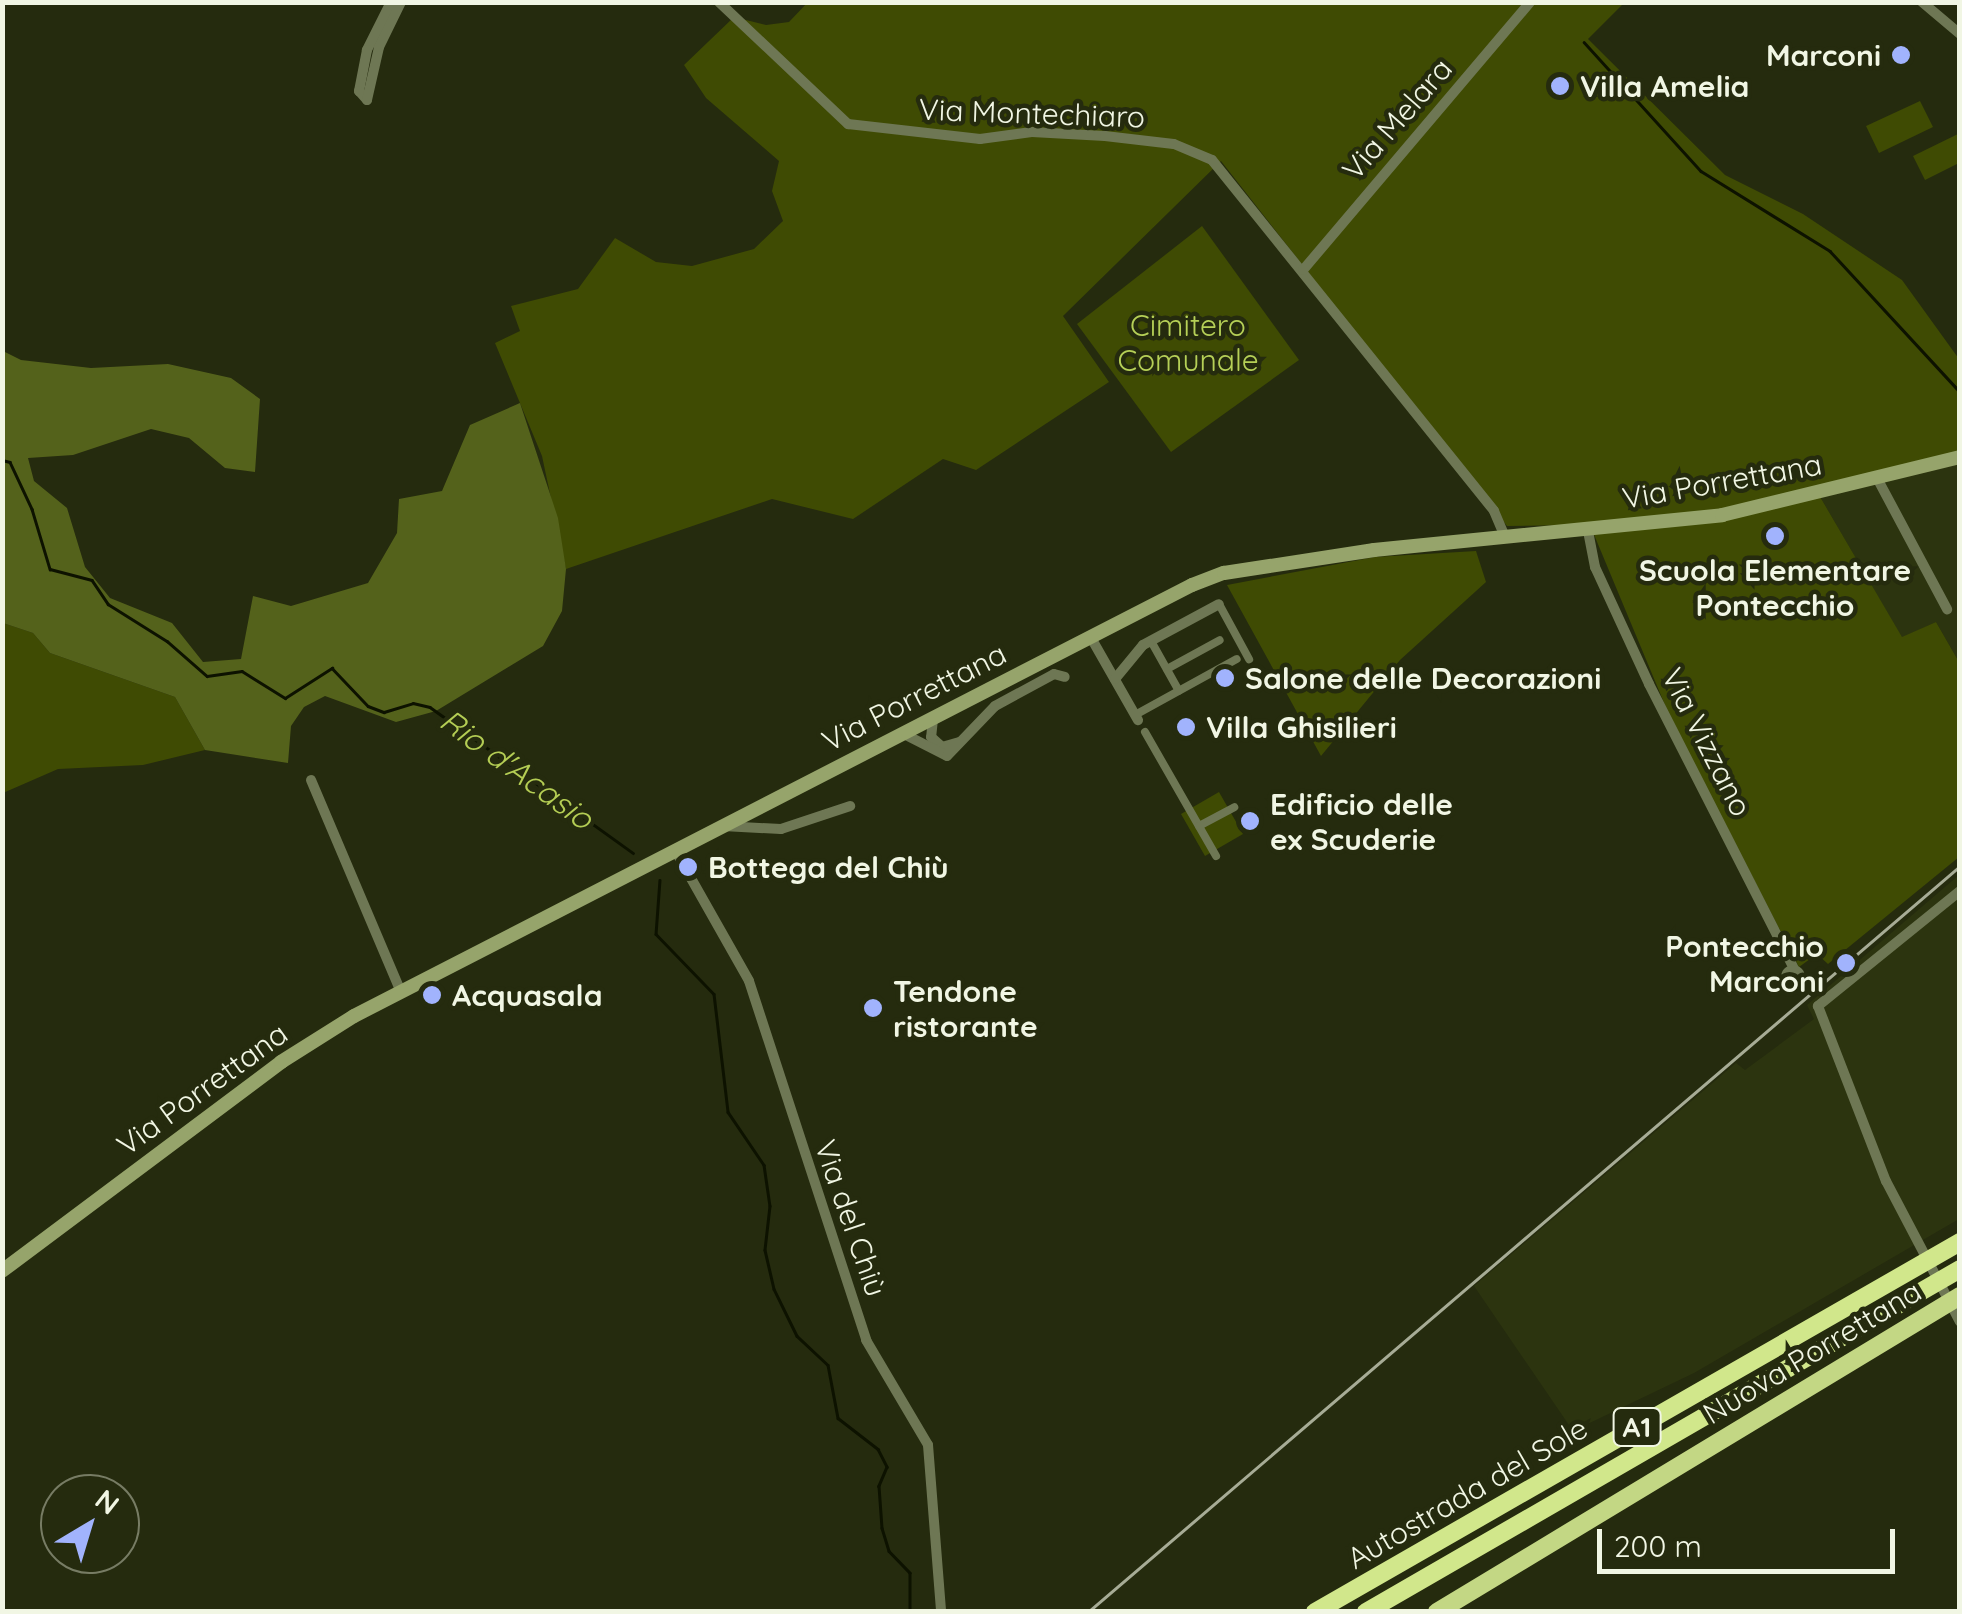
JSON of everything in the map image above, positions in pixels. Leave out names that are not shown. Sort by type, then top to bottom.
[{"type":"highway","name":"Autostrada del Sole","points":[[1315,1612],[1960,1242]]},
{"type":"highway","name":"Autostrada del Sole","points":[[1366,1612],[1960,1270]]},
{"type":"highway","name":"Nuova Porrettana","points":[[1438,1612],[1960,1296]]},
{"type":"main road","name":"Via Porrettana","points":[[2,1271],[282,1062],[401,992],[904,734],[928,727],[1090,636],[1224,573],[1506,537],[1722,515],[1960,457]]},
{"type":"street","points":[[391,2],[367,50],[359,92],[367,100],[380,47],[401,2]]},
{"type":"street","name":"Via Montechiaro","points":[[719,2],[848,124],[980,139],[1032,132],[1105,136],[1194,151],[1223,171],[1494,511],[1506,537]]},
{"type":"street","name":"Via Melara","points":[[1303,270],[1530,2]]},
{"type":"street","points":[[1922,2],[1960,34]]},
{"type":"street","points":[[1878,478],[1947,609]]},
{"type":"street","name":"Via Vizzano","points":[[1588,531],[1595,567],[1649,684],[1792,968]]},
{"type":"street","points":[[1090,636],[1136,717],[1244,657],[1219,604],[1151,641],[1115,680]]},
{"type":"street","points":[[1167,669],[1220,640]]},
{"type":"street","points":[[1151,641],[1179,690]]},
{"type":"street","points":[[904,734],[939,757],[969,736],[995,706],[1054,674],[1066,677]]},
{"type":"street","points":[[928,727],[942,747],[969,736]]},
{"type":"street","points":[[1145,732],[1216,856]]},
{"type":"street","points":[[311,780],[401,992]]},
{"type":"street","points":[[722,826],[782,829],[850,806]]},
{"type":"street","points":[[1199,826],[1234,807]]},
{"type":"street","name":"Via del Chiù","points":[[675,850],[748,981],[866,1340],[928,1445],[941,1612]]},
{"type":"street","points":[[1960,891],[1824,996],[1818,1022],[1910,1228],[1960,1322]]},
{"type":"shaded area","points":[[1959,463],[1959,662],[1936,622],[1902,638],[1819,495]]},
{"type":"shaded area","points":[[1959,875],[1959,1219],[1694,1373],[1573,1431],[1474,1286],[1736,1063],[1745,1070],[1814,1019],[1807,1005]]},
{"type":"green space","points":[[808,2],[1624,3],[1588,39],[1725,175],[1803,214],[1902,280],[1959,359],[1959,463],[1819,495],[1902,637],[1936,622],[1959,662],[1959,857],[1828,964],[1817,954],[1799,967],[1670,717],[1590,525],[1507,526],[1221,161],[1063,316],[1109,382],[976,470],[943,459],[853,519],[772,499],[566,569],[542,456],[495,343],[520,331],[511,306],[578,289],[615,238],[656,262],[692,266],[754,249],[783,221],[772,191],[779,161],[706,98],[684,65],[734,17],[766,25],[789,22]]},
{"type":"green space","points":[[1920,101],[1933,127],[1879,153],[1866,126]]},
{"type":"green space","points":[[1958,134],[1959,163],[1925,180],[1913,156]]},
{"type":"green space","name":"Cimitero Comunale","points":[[1202,226],[1299,360],[1171,452],[1077,324]]},
{"type":"green space","points":[[3,351],[21,360],[91,368],[168,364],[231,378],[260,399],[255,472],[225,468],[189,438],[151,429],[73,455],[28,458],[34,481],[67,508],[85,567],[110,598],[172,623],[203,662],[241,659],[253,596],[291,606],[368,583],[397,533],[399,499],[442,491],[470,425],[520,403],[558,518],[566,569],[562,611],[543,646],[436,711],[396,722],[325,696],[304,707],[291,726],[288,763],[205,750],[175,697],[50,653],[33,633],[3,623]]},
{"type":"green space","points":[[1476,551],[1486,582],[1400,660],[1321,756],[1227,585],[1375,557]]},
{"type":"green space","points":[[3,623],[33,633],[50,653],[175,697],[205,750],[143,765],[58,769],[3,793]]},
{"type":"green space","points":[[1219,792],[1243,834],[1205,856],[1181,814]]},
{"type":"waterway","points":[[1584,42],[1701,171],[1830,251],[1960,392]]},
{"type":"waterway","name":"Rio d'Acasio","points":[[2,460],[10,462],[32,509],[50,569],[92,580],[108,604],[167,641],[207,676],[242,671],[285,698],[332,668],[368,706],[384,712],[413,703],[430,707],[633,853]]},
{"type":"waterway","name":"Rio d'Acasio","points":[[660,880],[656,934],[714,994],[728,1112],[764,1165],[770,1206],[765,1250],[774,1289],[797,1336],[828,1365],[838,1418],[878,1449],[887,1467],[879,1486],[882,1528],[889,1551],[910,1573],[910,1612]]},
{"type":"railway","points":[[1088,1612],[1960,866]]},
{"type":"place","name":"Marconi","points":[[1901,55]]},
{"type":"place","name":"Villa Amelia","points":[[1560,86]]},
{"type":"place","name":"Scuola Elementare Pontecchio","points":[[1775,536]]},
{"type":"place","name":"Salone delle Decorazioni","points":[[1225,678]]},
{"type":"place","name":"Villa Ghisilieri","points":[[1186,727]]},
{"type":"place","name":"Edificio delle ex Scuderie","points":[[1250,821]]},
{"type":"place","name":"Bottega del Chiù","points":[[688,867]]},
{"type":"place","name":"Pontecchio Marconi","points":[[1846,963]]},
{"type":"place","name":"Acquasala","points":[[432,995]]},
{"type":"place","name":"Tendone ristorante","points":[[873,1008]]}]
